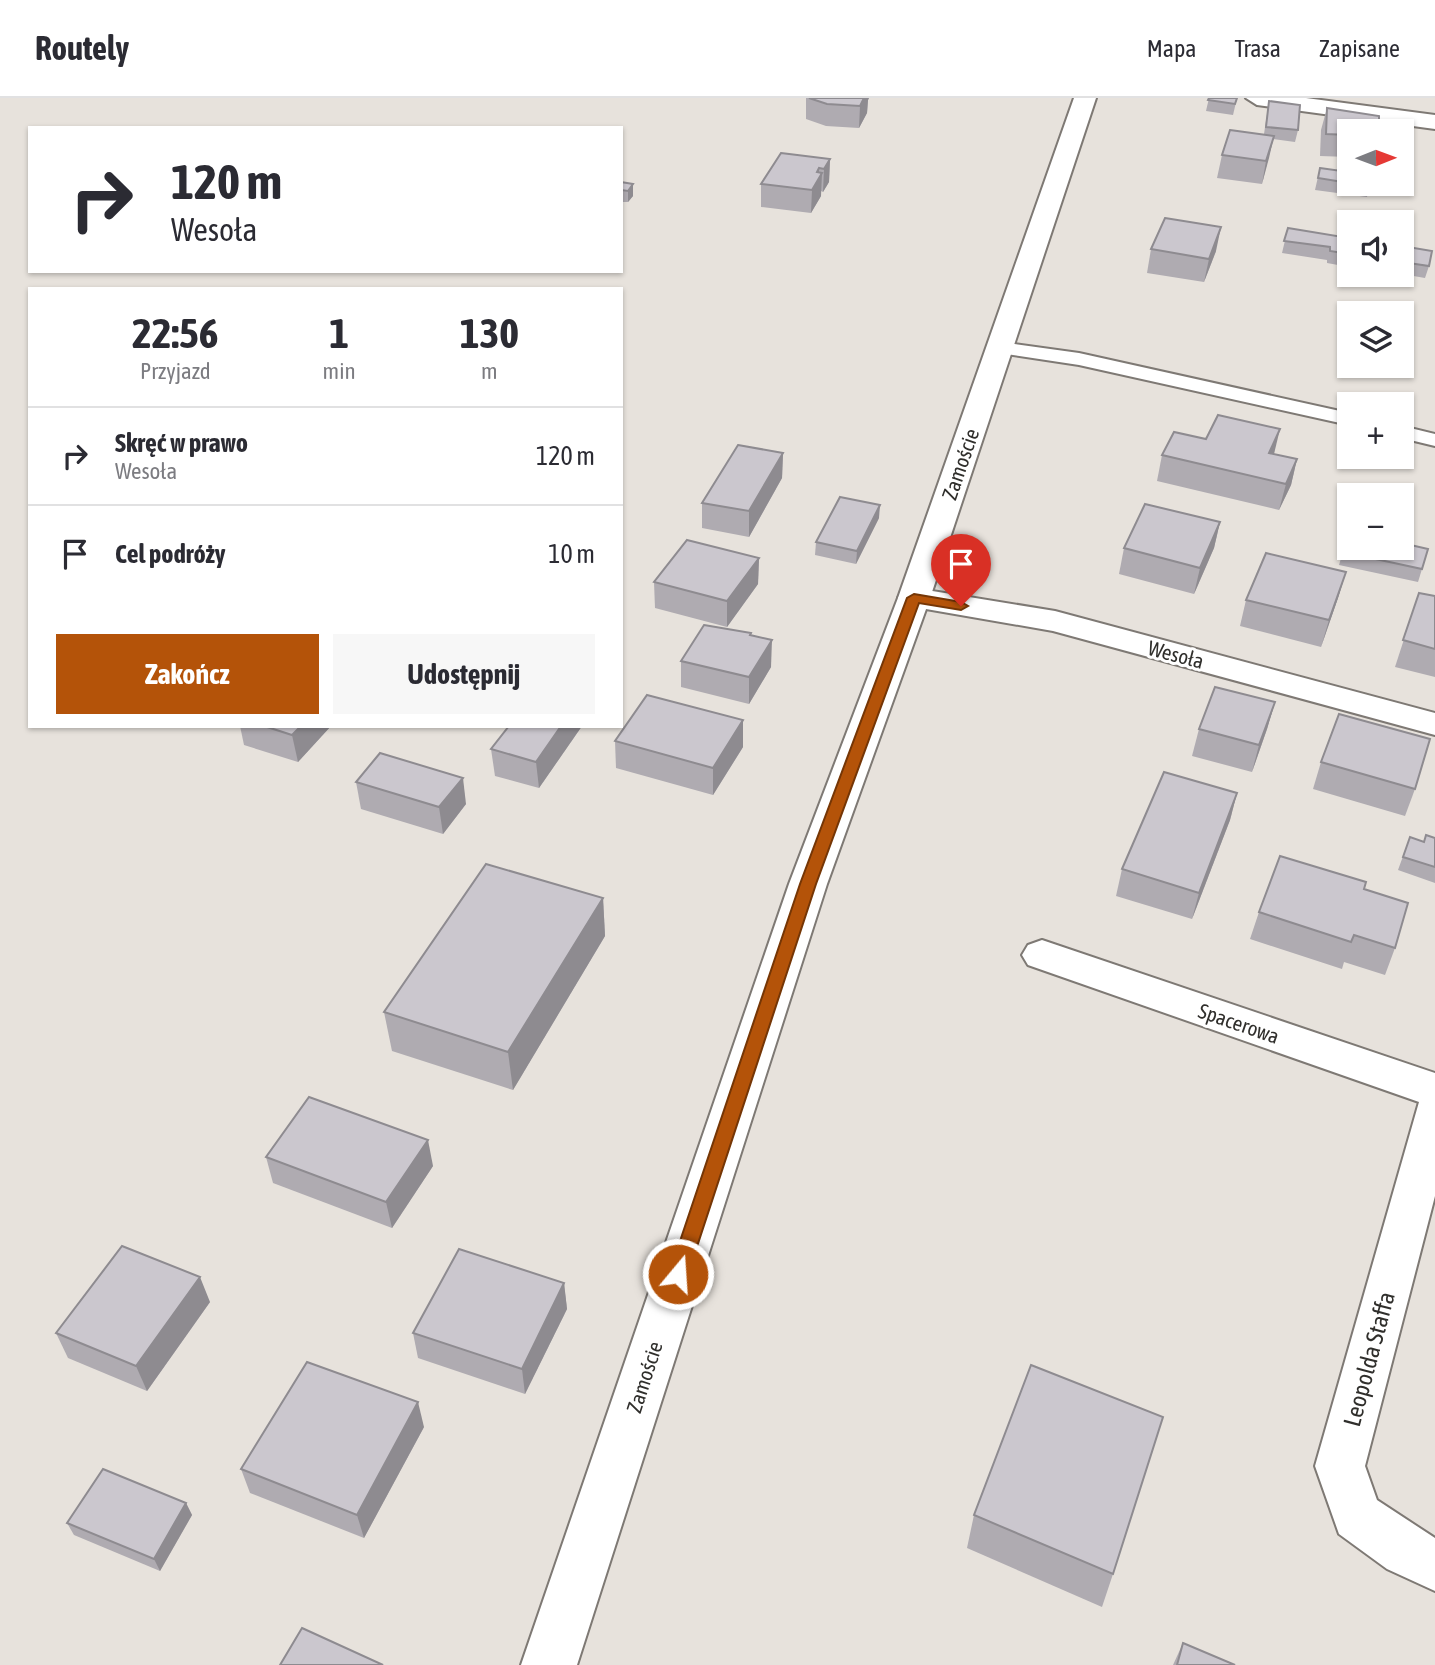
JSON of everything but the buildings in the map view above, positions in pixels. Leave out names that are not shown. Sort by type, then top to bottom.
[{"type":"street","name":"Zamoście","points":[[549,1665],[808,884],[914,598],[1085,98]]},
{"type":"street","points":[[1257,98],[1435,122]]},
{"type":"street","name":"Wesoła","points":[[914,598],[1055,621],[1435,724]]},
{"type":"street","name":"Spacerowa","points":[[1042,955],[1435,1090]]},
{"type":"street","name":"Leopolda Staffa","points":[[1435,1112],[1340,1466],[1357,1517],[1406,1551],[1435,1565]]},
{"type":"lane","points":[[1000,348],[1079,359],[1337,416]]},
{"type":"lane","points":[[1414,435],[1435,440]]},
{"type":"route","points":[[678,1274],[808,884],[914,598],[961,606]]}]
